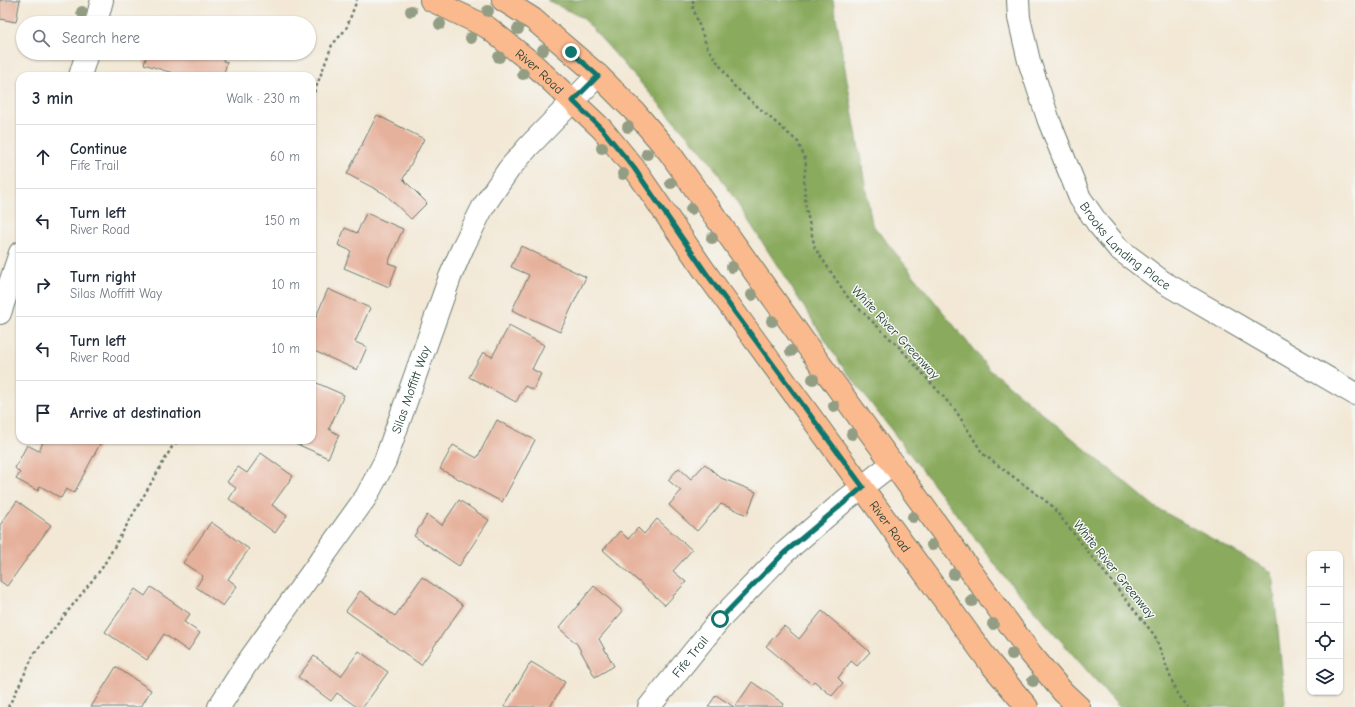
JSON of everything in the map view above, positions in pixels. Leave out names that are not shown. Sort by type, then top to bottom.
[{"type":"main road","name":"River Road","points":[[431,0],[487,27],[532,63],[602,129],[634,168],[706,273],[990,663],[1027,707]]},
{"type":"main road","points":[[502,0],[532,18],[598,76],[649,127],[669,152],[818,361],[1031,654],[1063,692],[1079,707]]},
{"type":"street","points":[[98,16],[102,0]]},
{"type":"street","name":"Brooks Landing Place","points":[[1018,0],[1019,18],[1029,61],[1049,121],[1080,198],[1098,224],[1119,249],[1164,282],[1355,394]]},
{"type":"street","points":[[81,72],[85,60]]},
{"type":"street","name":"Silas Moffitt Way","points":[[219,707],[247,663],[366,497],[385,461],[450,277],[483,207],[509,169],[529,146],[598,76]]},
{"type":"street","points":[[0,313],[16,265]]},
{"type":"street","name":"Fife Trail","points":[[649,707],[720,619],[784,553],[893,463]]},
{"type":"path","points":[[316,87],[332,45],[346,29],[357,0]]},
{"type":"path","name":"White River Greenway","points":[[693,0],[693,8],[707,47],[734,86],[798,142],[806,161],[804,182],[806,209],[815,248],[849,299],[900,348],[951,406],[983,454],[1051,505],[1155,636],[1176,692],[1188,707]]},
{"type":"path","points":[[8,707],[34,654],[102,568],[175,444]]},
{"type":"green space","points":[[547,0],[833,0],[872,224],[989,369],[1155,507],[1272,572],[1285,701],[1284,707],[1119,707],[1004,576],[842,366],[710,161],[583,18]]},
{"type":"building","points":[[0,0],[20,0],[16,22],[0,19]]},
{"type":"building","points":[[145,60],[223,60],[227,62],[224,72],[169,72],[144,64]]},
{"type":"building","points":[[377,115],[424,139],[403,179],[427,203],[411,219],[385,194],[347,174]]},
{"type":"building","points":[[366,213],[403,229],[388,263],[397,266],[389,287],[344,268],[351,251],[338,245],[345,228],[357,233]]},
{"type":"building","points":[[521,246],[586,277],[560,332],[512,310],[529,275],[511,267]]},
{"type":"building","points":[[328,289],[370,308],[355,342],[367,347],[357,370],[316,352],[316,317]]},
{"type":"building","points":[[509,326],[544,345],[532,369],[541,374],[533,390],[525,386],[516,402],[469,377],[483,352],[492,357]]},
{"type":"building","points":[[316,383],[344,395],[329,429],[339,435],[328,458],[297,444],[316,444]]},
{"type":"building","points":[[497,420],[535,440],[502,502],[440,469],[453,445],[477,458]]},
{"type":"building","points":[[42,444],[100,444],[74,493],[66,489],[61,498],[40,486],[38,491],[16,479],[20,473],[15,468],[27,445],[39,451]]},
{"type":"building","points":[[261,453],[293,476],[272,505],[287,516],[275,533],[229,499],[236,488],[227,482],[238,467],[247,473]]},
{"type":"building","points":[[705,464],[721,478],[756,492],[747,515],[721,504],[697,531],[669,505],[681,491],[668,480],[679,468],[691,479]]},
{"type":"building","points":[[459,500],[489,520],[459,566],[414,536],[427,515],[442,525]]},
{"type":"building","points":[[17,501],[51,525],[7,586],[0,581],[0,525]]},
{"type":"building","points":[[657,519],[692,550],[673,571],[686,582],[665,605],[603,550],[620,531],[628,539],[638,528],[644,534]]},
{"type":"building","points":[[211,522],[249,549],[228,579],[237,586],[223,606],[196,587],[203,576],[183,563]]},
{"type":"building","points":[[422,577],[463,605],[421,665],[346,611],[360,591],[395,616]]},
{"type":"building","points":[[594,586],[623,611],[599,639],[614,666],[595,677],[577,644],[559,628]]},
{"type":"building","points":[[151,587],[190,614],[184,622],[200,633],[188,651],[164,634],[147,660],[105,632],[135,589],[145,596]]},
{"type":"building","points":[[822,611],[870,652],[857,666],[851,661],[838,678],[843,683],[832,696],[814,681],[811,684],[766,646],[784,626],[799,639]]},
{"type":"building","points":[[359,651],[388,672],[363,707],[357,707],[337,693],[331,701],[298,677],[314,656],[341,676]]},
{"type":"building","points":[[531,662],[565,682],[550,707],[504,707]]},
{"type":"building","points":[[116,667],[151,690],[141,707],[91,707]]},
{"type":"building","points":[[752,682],[784,704],[782,707],[735,707]]},
{"type":"building","points":[[716,695],[734,707],[708,707]]},
{"type":"route","points":[[571,52],[598,76],[573,101],[602,129],[634,168],[706,273],[863,487],[843,502],[784,553],[720,619]]}]
